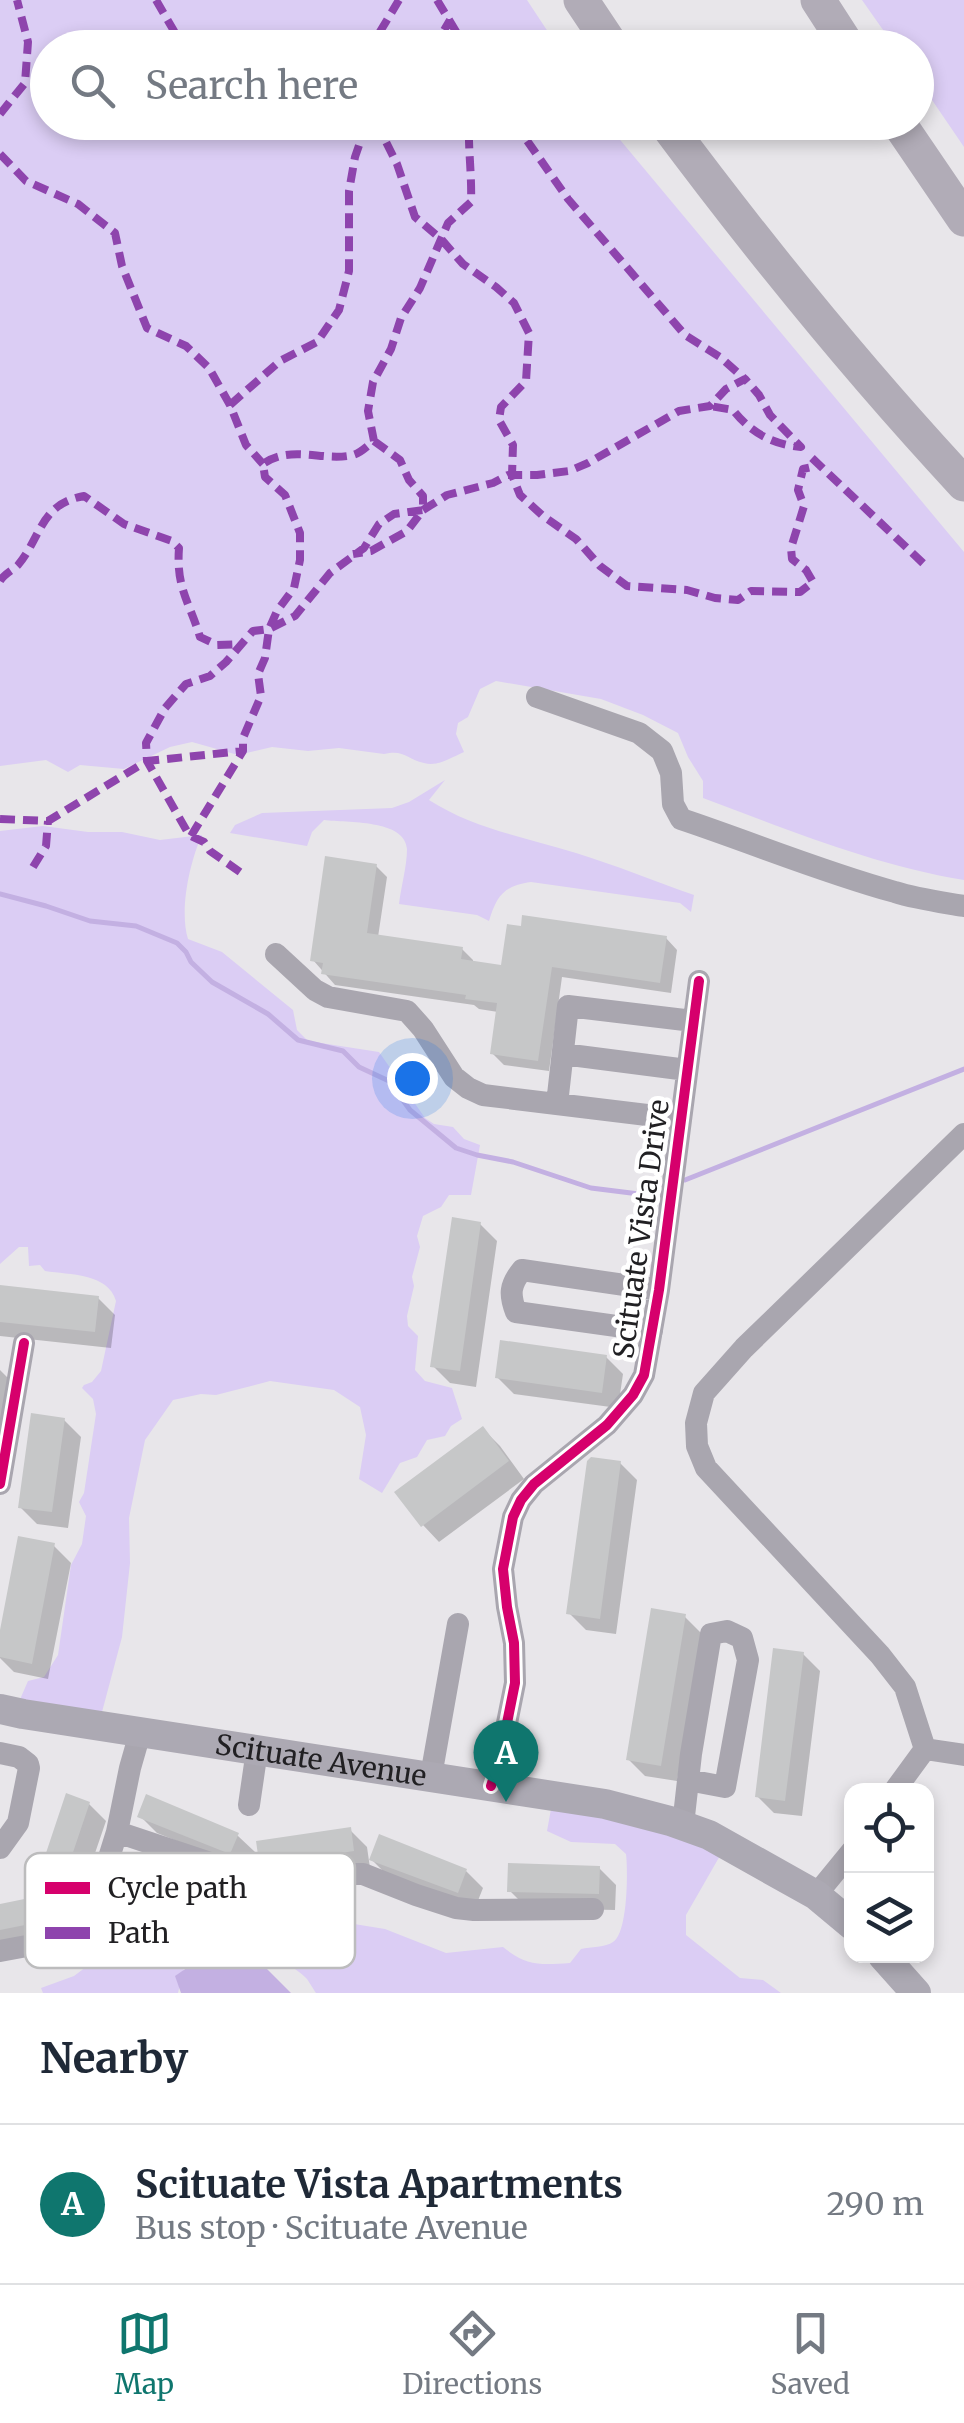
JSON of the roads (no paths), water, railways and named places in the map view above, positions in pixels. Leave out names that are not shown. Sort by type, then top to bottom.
[{"type":"highway","points":[[581,0],[601,30]]},
{"type":"highway","points":[[818,0],[837,30]]},
{"type":"highway","points":[[680,140],[802,300],[964,484]]},
{"type":"highway","points":[[910,140],[964,218]]},
{"type":"main road","name":"Scituate Avenue","points":[[2,1709],[605,1804],[709,1835],[816,1895],[844,1918]]},
{"type":"main road","points":[[890,1963],[916,1993]]},
{"type":"street","points":[[537,697],[639,733],[662,751],[671,773],[673,804],[681,820],[900,894],[964,906]]},
{"type":"street","points":[[276,954],[328,997],[407,1011],[454,1077],[484,1095],[680,1119]]},
{"type":"street","name":"Scituate Vista Drive","points":[[491,1786],[515,1683],[514,1643],[503,1569],[513,1518],[534,1484],[607,1425],[634,1395],[644,1375],[659,1290],[698,981]]},
{"type":"street","points":[[557,1104],[568,1006],[693,1021]]},
{"type":"street","points":[[563,1054],[687,1070]]},
{"type":"street","points":[[925,1749],[906,1688],[706,1468],[696,1446],[696,1423],[704,1393],[744,1348],[964,1134]]},
{"type":"street","points":[[652,1331],[516,1312],[510,1296],[512,1283],[522,1270],[659,1290]]},
{"type":"street","points":[[0,1484],[24,1343]]},
{"type":"street","points":[[431,1776],[458,1624]]},
{"type":"street","points":[[683,1826],[688,1780],[712,1634],[727,1631],[742,1638],[748,1660],[725,1787],[688,1780]]},
{"type":"street","points":[[0,1848],[18,1823],[28,1768],[20,1756],[0,1750],[2,1709]]},
{"type":"street","points":[[110,1853],[140,1733]]},
{"type":"street","points":[[925,1749],[964,1755]]},
{"type":"street","points":[[900,1783],[925,1749]]},
{"type":"street","points":[[249,1805],[257,1750]]},
{"type":"street","points":[[117,1832],[179,1853]]},
{"type":"street","points":[[816,1895],[844,1862]]},
{"type":"street","points":[[355,1873],[456,1908],[593,1909]]},
{"type":"street","points":[[0,1951],[25,1946]]},
{"type":"waterway","points":[[0,894],[90,921],[136,926],[177,943],[212,982],[268,1014],[298,1040],[343,1051],[359,1067],[389,1081],[410,1110],[456,1148],[591,1188],[639,1194],[658,1188]]},
{"type":"waterway","points":[[685,1180],[964,1069]]},
{"type":"place","name":"Scituate Vista Apartments","points":[[506,1802]]}]
